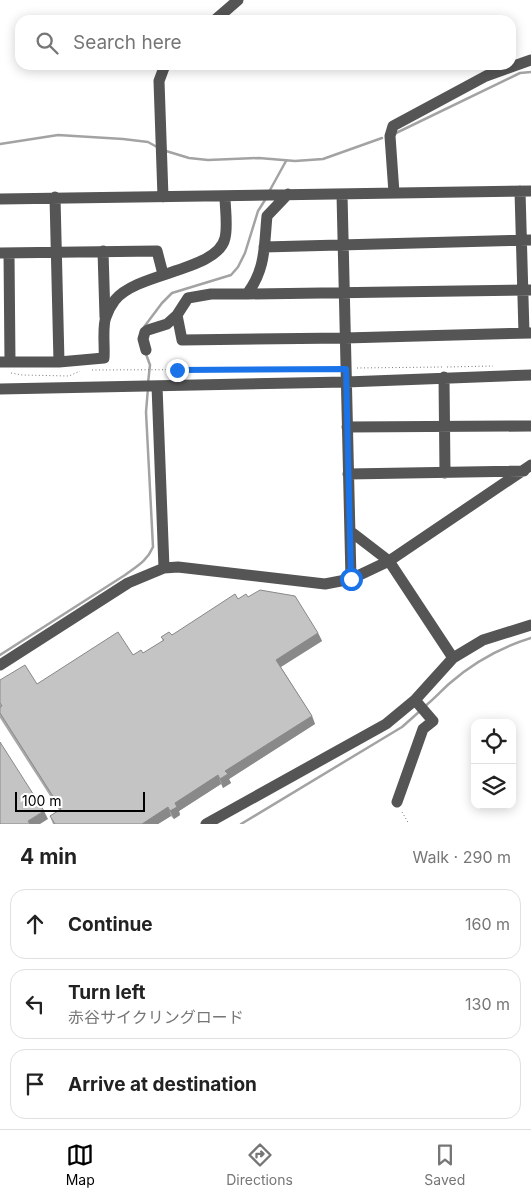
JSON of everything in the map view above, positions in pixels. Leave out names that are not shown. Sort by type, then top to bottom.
[{"type":"street","points":[[221,15],[238,0]]},
{"type":"street","points":[[516,65],[531,60]]},
{"type":"street","points":[[163,70],[159,80],[163,198]]},
{"type":"street","points":[[394,193],[390,136],[393,126],[486,76],[503,70]]},
{"type":"street","points":[[0,199],[526,191],[528,333],[182,340],[177,315]]},
{"type":"street","points":[[247,294],[256,283],[262,266],[266,216],[288,194]]},
{"type":"street","points":[[342,194],[351,579]]},
{"type":"street","points":[[105,319],[116,299],[134,286],[163,274],[199,263],[217,252],[225,239],[225,196]]},
{"type":"street","points":[[55,197],[59,362]]},
{"type":"street","points":[[264,247],[527,240]]},
{"type":"street","points":[[103,251],[104,358],[5,366],[4,253],[103,251],[157,251],[163,274]]},
{"type":"street","points":[[146,350],[143,339],[145,332],[167,324],[177,315],[188,298],[212,294],[527,290]]},
{"type":"street","points":[[0,389],[346,382],[531,375]]},
{"type":"street","points":[[444,377],[445,473]]},
{"type":"street","points":[[157,386],[164,568]]},
{"type":"street","points":[[347,427],[531,426]]},
{"type":"street","points":[[348,474],[445,473],[527,468]]},
{"type":"street","points":[[0,665],[128,583],[164,568],[178,567],[325,584],[351,579],[389,561],[527,468]]},
{"type":"street","points":[[350,531],[389,561],[453,658]]},
{"type":"street","points":[[206,824],[386,724],[415,700],[453,658],[483,640],[531,625]]},
{"type":"street","points":[[397,802],[423,729],[433,721],[415,700]]},
{"type":"path","points":[[5,366],[22,375],[69,376],[83,370]]},
{"type":"path","points":[[92,370],[346,369],[492,366]]},
{"type":"path","points":[[397,802],[409,824]]},
{"type":"building","points":[[260,590],[295,596],[318,633],[276,660],[312,716],[225,771],[228,774],[220,779],[218,775],[175,803],[177,807],[170,811],[168,807],[142,824],[55,824],[50,816],[61,809],[0,713],[0,707],[2,706],[0,703],[0,680],[25,665],[37,684],[118,632],[133,655],[141,650],[143,653],[164,640],[161,637],[169,632],[172,635],[235,594],[238,599],[246,594],[248,597]]},
{"type":"building","points":[[0,742],[44,811],[28,821],[30,824],[0,824]]},
{"type":"waterway","points":[[394,134],[520,73],[531,72]]},
{"type":"waterway","points":[[0,144],[58,135],[148,142],[157,147]]},
{"type":"waterway","points":[[166,151],[189,158],[208,160],[259,158],[295,161],[323,159],[382,138]]},
{"type":"waterway","points":[[270,190],[286,161]]},
{"type":"waterway","points":[[144,327],[172,293],[231,275],[238,267],[245,253],[258,211],[265,200]]},
{"type":"waterway","points":[[146,354],[150,365],[148,383]]},
{"type":"waterway","points":[[0,655],[125,575],[141,563],[151,552],[153,547],[146,412],[148,388]]},
{"type":"waterway","points":[[424,707],[450,683],[478,662],[509,646],[531,638]]},
{"type":"waterway","points":[[241,824],[402,727],[420,711]]},
{"type":"route","points":[[177,370],[346,369],[351,579]]}]
